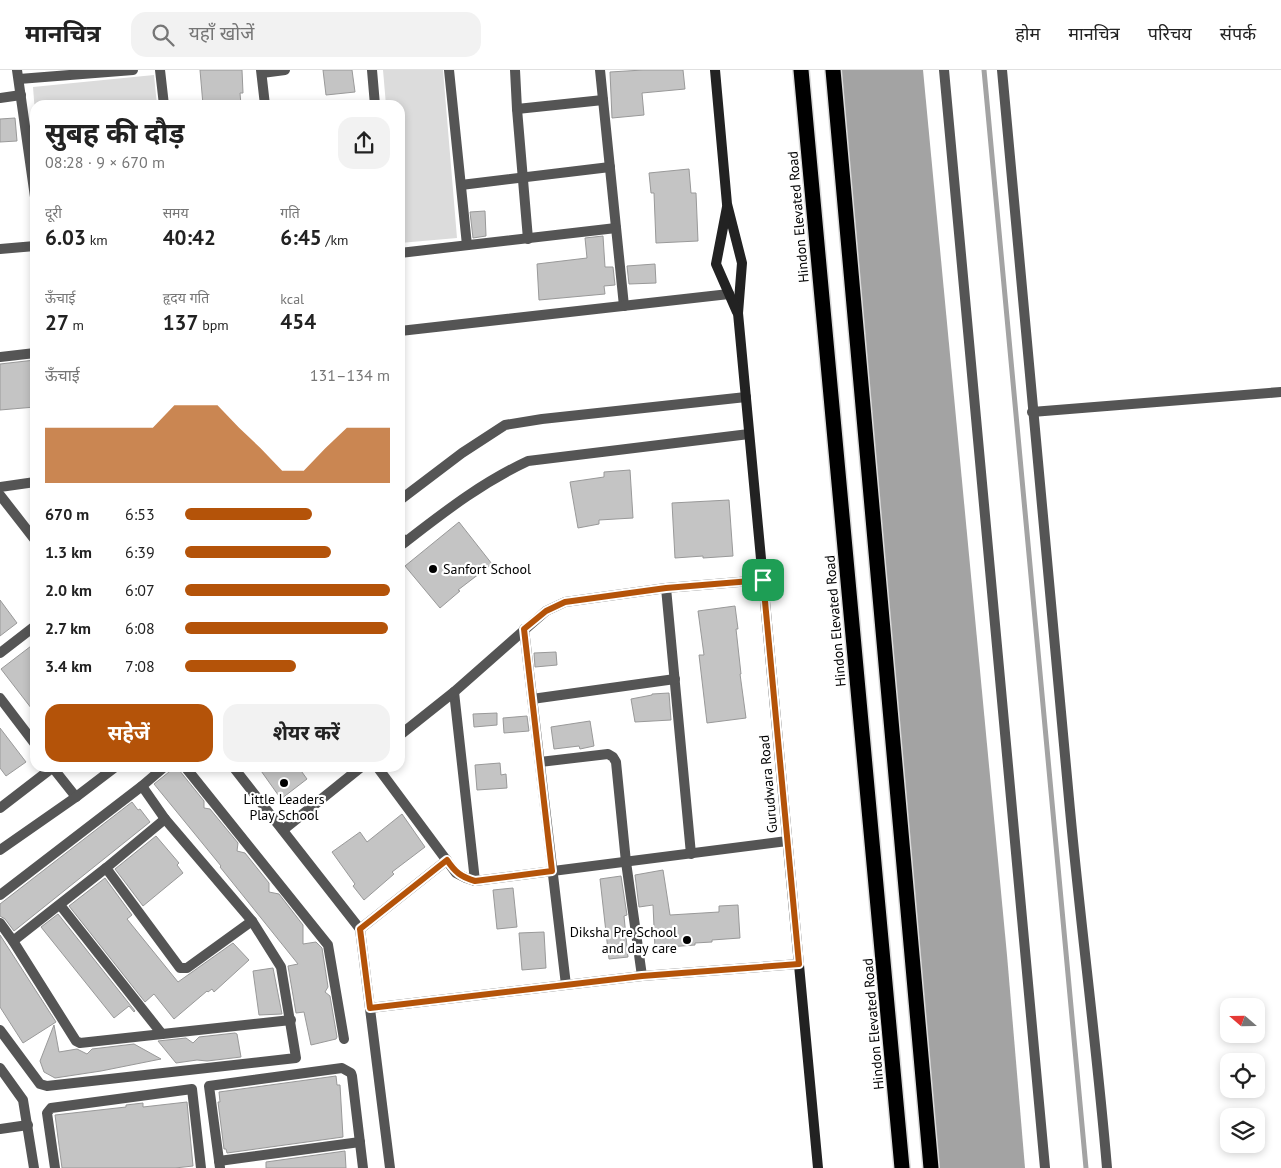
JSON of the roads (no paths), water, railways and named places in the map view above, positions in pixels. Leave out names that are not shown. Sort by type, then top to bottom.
[{"type":"highway","name":"Hindon Elevated Road","points":[[801,70],[902,1168]]},
{"type":"highway","points":[[833,70],[931,1168]]},
{"type":"main road","points":[[715,70],[727,204],[742,264],[738,313]]},
{"type":"main road","points":[[727,204],[716,264],[738,313]]},
{"type":"main road","name":"Gurudwara Road","points":[[738,313],[818,1168]]},
{"type":"street","points":[[30,139],[18,74],[133,70]]},
{"type":"street","points":[[160,70],[163,100]]},
{"type":"street","points":[[265,100],[262,71],[285,70]]},
{"type":"street","points":[[372,70],[375,100]]},
{"type":"street","points":[[449,70],[467,245]]},
{"type":"street","points":[[515,70],[528,239]]},
{"type":"street","points":[[600,70],[624,306]]},
{"type":"street","points":[[944,70],[1045,1168]]},
{"type":"street","points":[[1002,70],[1069,801],[1107,1168]]},
{"type":"street","points":[[0,98],[21,95]]},
{"type":"street","points":[[517,109],[603,100]]},
{"type":"street","points":[[461,185],[610,167]]},
{"type":"street","points":[[405,252],[616,228]]},
{"type":"street","points":[[0,249],[30,246]]},
{"type":"street","points":[[405,331],[729,294]]},
{"type":"street","points":[[0,357],[30,354]]},
{"type":"street","points":[[1032,412],[1281,392]]},
{"type":"street","points":[[405,496],[462,453],[505,425],[542,419],[746,397]]},
{"type":"street","points":[[405,539],[461,499],[500,475],[528,462],[749,434]]},
{"type":"street","points":[[0,487],[30,483]]},
{"type":"street","points":[[0,495],[30,534]]},
{"type":"street","points":[[405,732],[454,692],[546,611],[565,602],[666,588],[763,580]]},
{"type":"street","points":[[666,588],[691,854]]},
{"type":"street","points":[[524,629],[566,985]]},
{"type":"street","points":[[0,653],[30,630]]},
{"type":"street","points":[[532,699],[675,679]]},
{"type":"street","points":[[454,692],[475,881]]},
{"type":"street","points":[[0,698],[30,737]]},
{"type":"street","points":[[540,762],[608,754],[616,762],[626,862],[642,976]]},
{"type":"street","points":[[0,808],[48,772]]},
{"type":"street","points":[[56,772],[76,797]]},
{"type":"street","points":[[0,850],[109,772]]},
{"type":"street","points":[[0,895],[158,772]]},
{"type":"street","points":[[189,772],[328,945],[344,1039]]},
{"type":"street","points":[[237,772],[360,929],[390,1168]]},
{"type":"street","points":[[283,830],[355,772]]},
{"type":"street","points":[[381,772],[456,873],[475,881],[787,841]]},
{"type":"street","points":[[0,1030],[40,1084],[47,1086],[296,1058],[281,967],[252,921],[165,819],[142,786]]},
{"type":"street","points":[[13,941],[60,906],[165,819]]},
{"type":"street","points":[[360,929],[447,860]]},
{"type":"street","points":[[106,868],[180,968],[187,968],[252,921]]},
{"type":"street","points":[[60,906],[162,1034]]},
{"type":"street","points":[[0,923],[76,1042],[84,1044],[291,1020]]},
{"type":"street","points":[[370,1008],[642,976],[799,964]]},
{"type":"street","points":[[0,1068],[24,1100],[34,1168]]},
{"type":"street","points":[[360,1142],[220,1164],[209,1086],[342,1068],[351,1073],[352,1076],[360,1142],[363,1168]]},
{"type":"street","points":[[55,1168],[47,1113],[51,1108],[192,1089],[201,1168]]},
{"type":"street","points":[[0,1129],[28,1125]]},
{"type":"waterway","points":[[984,70],[1086,1168]]},
{"type":"place","name":"Sanfort School","points":[[433,569]]},
{"type":"place","name":"Little Leaders Play School","points":[[284,783]]},
{"type":"place","name":"Diksha Pre School and day care","points":[[687,940]]}]
